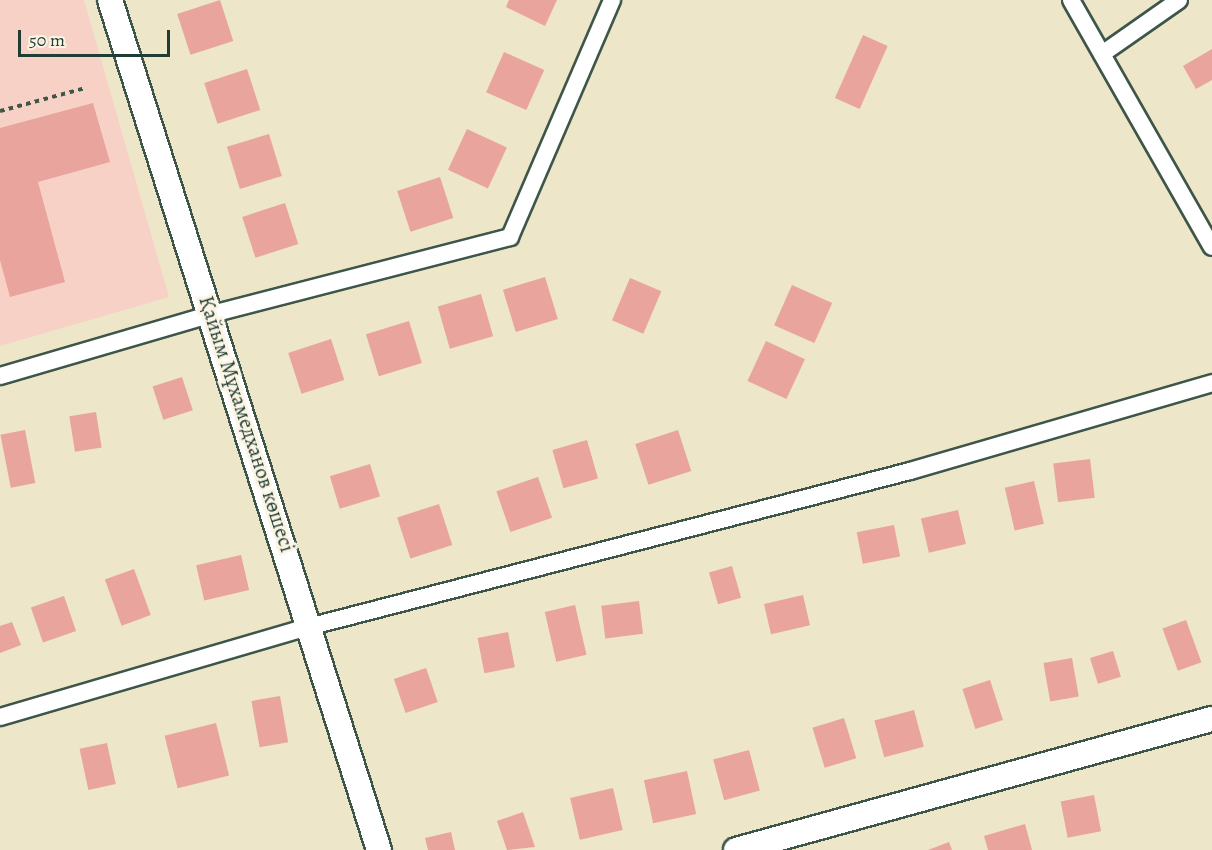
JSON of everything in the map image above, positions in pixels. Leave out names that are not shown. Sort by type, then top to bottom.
[{"type":"street","name":"Қайым Мұхамедханов көшесі","points":[[110,0],[312,626],[379,850]]},
{"type":"street","points":[[0,376],[212,314],[510,237],[612,0]]},
{"type":"street","points":[[1071,0],[1212,247]]},
{"type":"street","points":[[1102,54],[1179,0]]},
{"type":"street","points":[[0,717],[312,626],[910,471],[1212,383]]},
{"type":"street","points":[[736,850],[1212,719]]},
{"type":"path","points":[[0,111],[85,88]]},
{"type":"shaded area","points":[[0,0],[84,0],[169,297],[0,346]]},
{"type":"building","points":[[220,0],[233,41],[190,55],[177,14]]},
{"type":"building","points":[[509,0],[557,0],[545,26],[506,7]]},
{"type":"building","points":[[863,35],[888,46],[860,109],[835,98]]},
{"type":"building","points":[[1212,49],[1212,80],[1196,89],[1183,66]]},
{"type":"building","points":[[504,52],[544,70],[526,110],[486,92]]},
{"type":"building","points":[[247,69],[260,110],[217,124],[204,83]]},
{"type":"building","points":[[93,103],[110,162],[38,182],[65,282],[10,297],[0,260],[0,128]]},
{"type":"building","points":[[467,129],[507,148],[488,188],[448,170]]},
{"type":"building","points":[[269,134],[282,176],[240,189],[227,147]]},
{"type":"building","points":[[440,177],[453,218],[410,232],[397,191]]},
{"type":"building","points":[[285,203],[298,244],[255,258],[242,217]]},
{"type":"building","points":[[545,277],[558,319],[516,332],[503,290]]},
{"type":"building","points":[[630,278],[661,291],[643,334],[612,320]]},
{"type":"building","points":[[792,285],[832,303],[814,343],[774,325]]},
{"type":"building","points":[[481,294],[493,336],[450,349],[438,306]]},
{"type":"building","points":[[409,321],[422,363],[379,376],[366,334]]},
{"type":"building","points":[[331,339],[344,380],[301,394],[288,353]]},
{"type":"building","points":[[766,341],[805,359],[786,399],[747,381]]},
{"type":"building","points":[[182,377],[193,410],[163,420],[153,387]]},
{"type":"building","points":[[96,412],[102,448],[75,452],[69,416]]},
{"type":"building","points":[[25,430],[35,483],[11,488],[0,435]]},
{"type":"building","points":[[678,430],[691,471],[648,485],[635,444]]},
{"type":"building","points":[[587,440],[598,478],[563,488],[552,450]]},
{"type":"building","points":[[1090,459],[1095,498],[1058,502],[1053,464]]},
{"type":"building","points":[[370,464],[380,497],[340,509],[330,476]]},
{"type":"building","points":[[538,477],[552,518],[510,532],[496,491]]},
{"type":"building","points":[[1034,481],[1044,524],[1015,531],[1005,488]]},
{"type":"building","points":[[439,504],[452,545],[410,558],[397,518]]},
{"type":"building","points":[[958,510],[966,544],[929,553],[921,519]]},
{"type":"building","points":[[894,525],[900,556],[863,564],[857,532]]},
{"type":"building","points":[[241,555],[249,590],[204,600],[196,565]]},
{"type":"building","points":[[732,566],[741,598],[718,604],[709,573]]},
{"type":"building","points":[[134,569],[151,615],[122,626],[105,580]]},
{"type":"building","points":[[803,595],[810,625],[771,634],[764,604]]},
{"type":"building","points":[[64,596],[76,631],[43,642],[31,607]]},
{"type":"building","points":[[639,601],[643,634],[605,638],[601,606]]},
{"type":"building","points":[[575,605],[586,655],[556,662],[545,612]]},
{"type":"building","points":[[1186,620],[1201,662],[1178,671],[1163,629]]},
{"type":"building","points":[[12,622],[21,645],[0,653],[0,626]]},
{"type":"building","points":[[508,632],[515,667],[484,673],[478,638]]},
{"type":"building","points":[[1113,651],[1121,677],[1098,684],[1090,658]]},
{"type":"building","points":[[1072,658],[1079,696],[1050,701],[1043,663]]},
{"type":"building","points":[[426,668],[438,702],[406,713],[394,679]]},
{"type":"building","points":[[990,680],[1003,720],[975,729],[962,689]]},
{"type":"building","points":[[280,696],[288,742],[260,747],[251,701]]},
{"type":"building","points":[[914,710],[924,747],[884,757],[874,721]]},
{"type":"building","points":[[844,718],[856,758],[825,768],[812,728]]},
{"type":"building","points":[[216,723],[229,775],[178,788],[165,736]]},
{"type":"building","points":[[107,743],[116,784],[88,790],[80,749]]},
{"type":"building","points":[[749,750],[760,791],[724,800],[713,760]]},
{"type":"building","points":[[687,771],[696,814],[653,823],[644,780]]},
{"type":"building","points":[[613,788],[623,830],[580,840],[570,798]]},
{"type":"building","points":[[1094,795],[1101,831],[1068,838],[1061,801]]},
{"type":"building","points":[[523,812],[535,847],[507,850],[497,821]]},
{"type":"building","points":[[1025,824],[1032,850],[988,850],[984,836]]},
{"type":"building","points":[[451,832],[455,850],[428,850],[425,838]]},
{"type":"building","points":[[949,842],[952,850],[928,850]]}]
